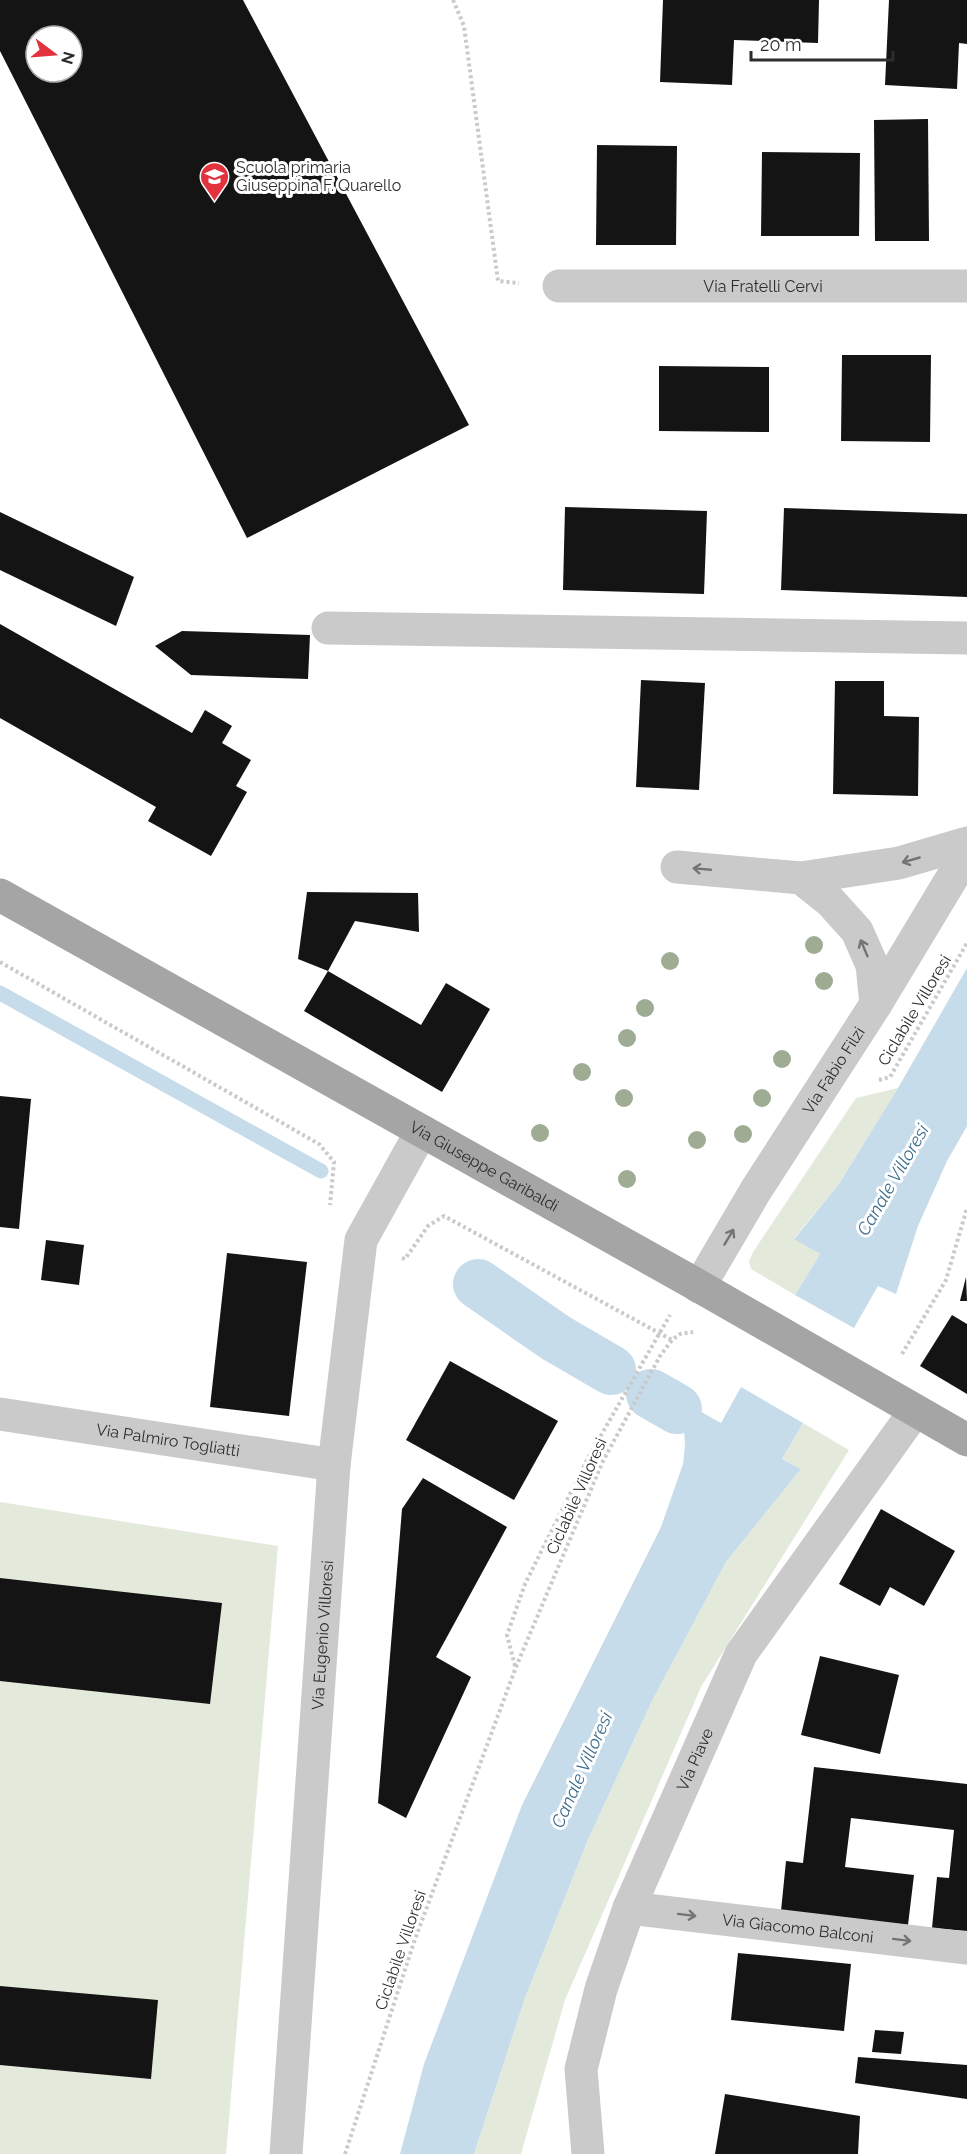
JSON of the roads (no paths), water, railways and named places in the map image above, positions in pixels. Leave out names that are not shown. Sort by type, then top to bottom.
[{"type":"main road","name":"Via Giuseppe Garibaldi","points":[[0,895],[967,1440]]},
{"type":"street","name":"Via Fratelli Cervi","points":[[559,286],[967,286]]},
{"type":"street","points":[[328,628],[967,638]]},
{"type":"street","points":[[676,867],[801,878],[899,863],[967,843]]},
{"type":"street","name":"Via Fabio Filzi","points":[[704,1290],[756,1190],[876,1004],[967,854]]},
{"type":"street","points":[[801,878],[830,901],[857,931],[872,965],[876,1004]]},
{"type":"street","name":"Via Eugenio Villoresi","points":[[286,2154],[334,1466],[361,1240],[421,1132]]},
{"type":"street","name":"Via Piave","points":[[588,2154],[581,2069],[601,1989],[629,1908],[741,1654],[915,1411]]},
{"type":"street","name":"Via Palmiro Togliatti","points":[[0,1414],[334,1466]]},
{"type":"street","name":"Via Giacomo Balconi","points":[[629,1908],[967,1948]]},
{"type":"water","name":"Canale Villoresi","points":[[967,968],[967,1126],[947,1161],[918,1226],[896,1294],[878,1286],[854,1328],[795,1295],[820,1254],[794,1239],[839,1184],[898,1088]]},
{"type":"water","name":"Canale Villoresi","points":[[741,1387],[803,1423],[782,1459],[801,1469],[726,1562],[652,1701],[587,1842],[525,1998],[474,2154],[400,2154],[424,2064],[522,1805],[661,1527],[683,1464],[684,1429],[696,1409],[721,1423]]},
{"type":"waterway","points":[[0,993],[321,1171]]},
{"type":"waterway","points":[[478,1284],[556,1338],[611,1370]]},
{"type":"waterway","points":[[651,1394],[677,1409]]},
{"type":"place","name":"Scuola primaria Giuseppina F. Quarello","points":[[215,202]]}]
